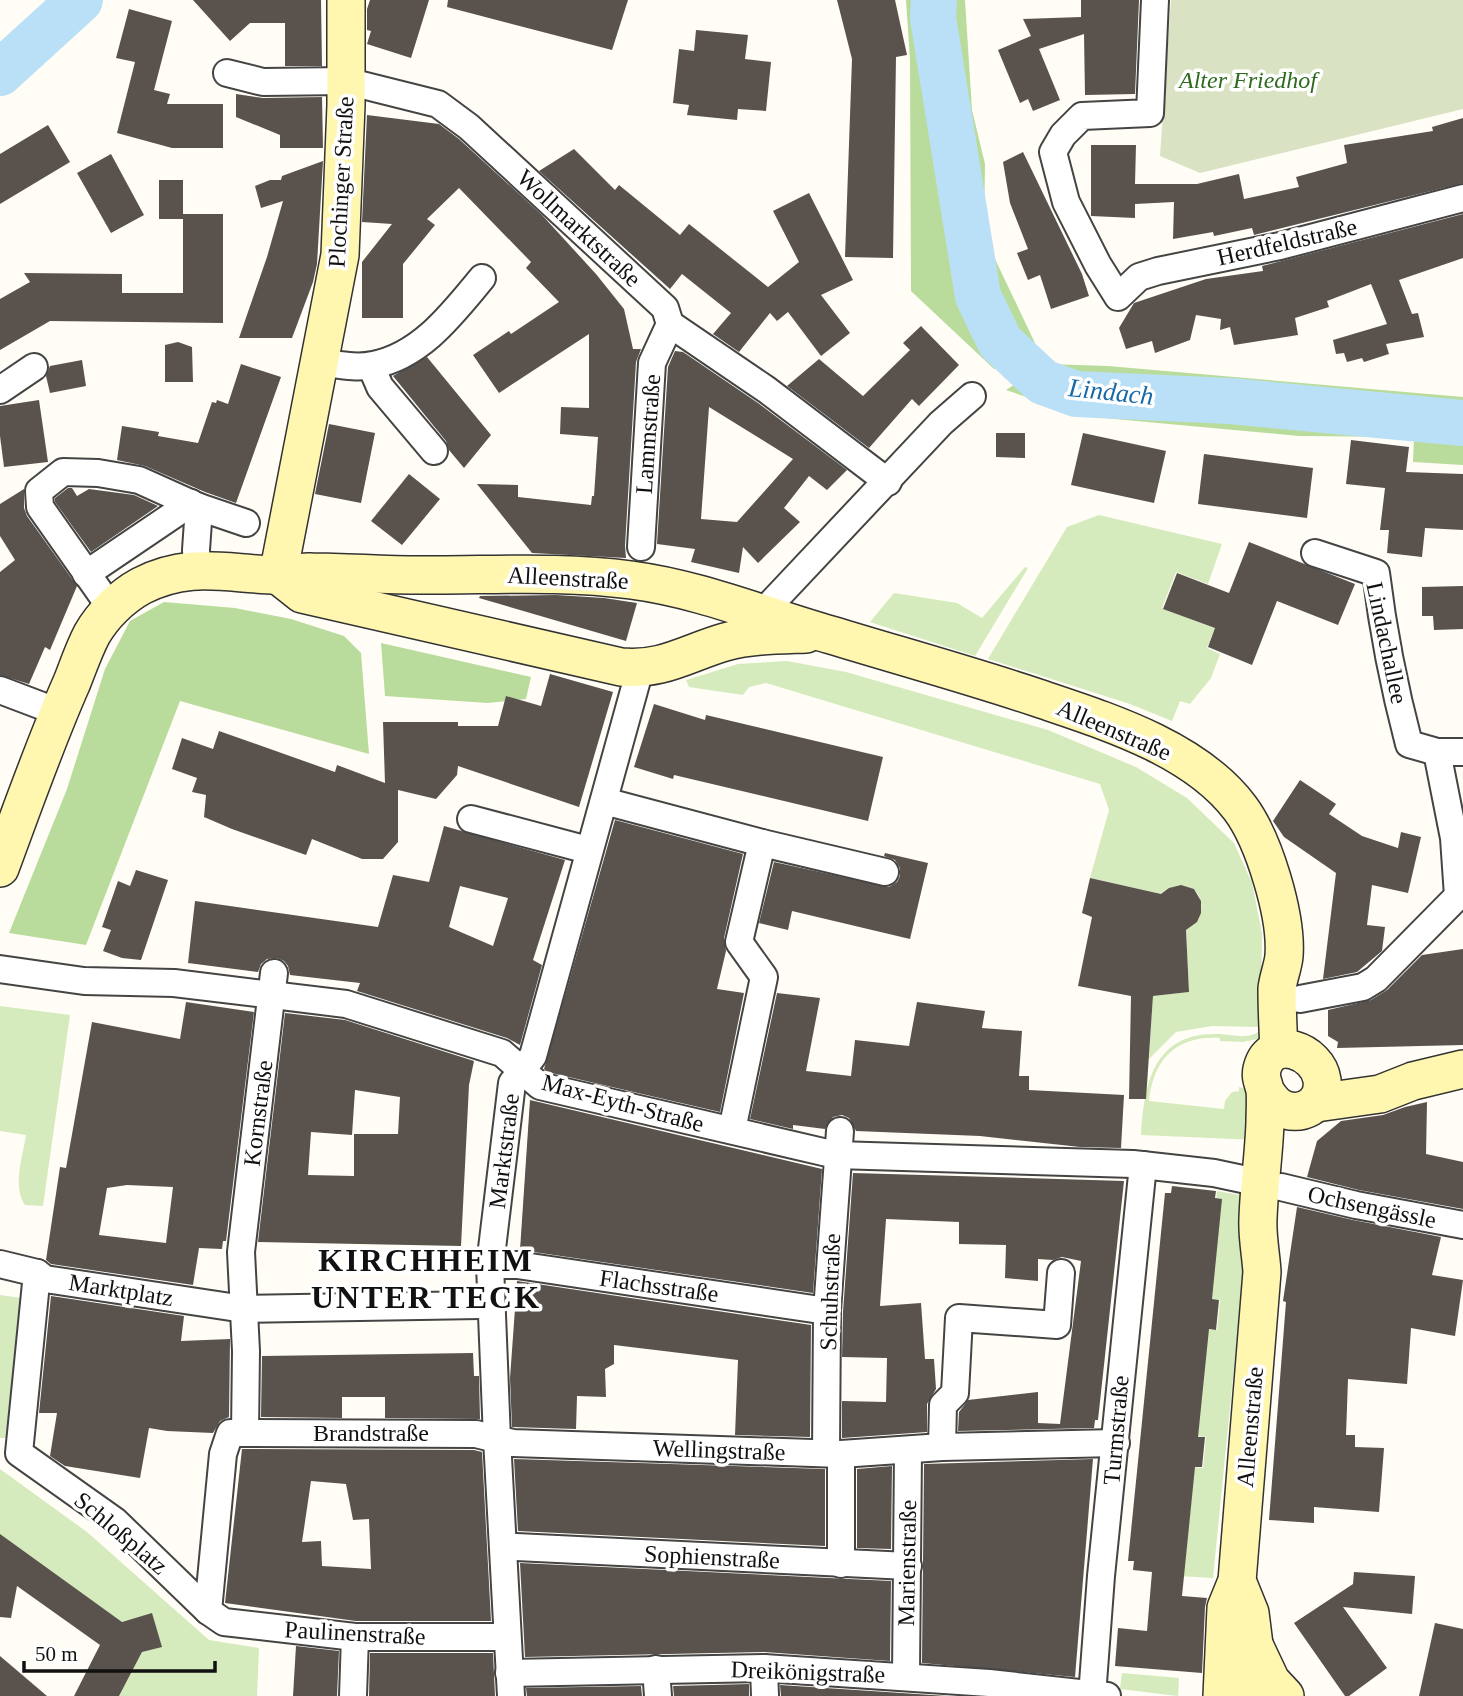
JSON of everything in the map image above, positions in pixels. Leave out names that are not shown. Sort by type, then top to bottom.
[{"type":"street","name":"Plochinger Straße","points":[[278,575],[340,255],[346,0]]},
{"type":"street","name":"Herdfeldstraße","points":[[1155,0],[1150,113],[1082,116],[1063,135],[1052,152],[1066,202],[1098,265],[1118,297],[1139,277],[1158,271],[1280,246],[1463,198]]},
{"type":"street","name":"Wollmarktstraße","points":[[227,73],[263,82],[346,81],[438,104],[470,127],[665,308],[670,324],[767,390],[888,482]]},
{"type":"street","points":[[319,362],[371,366],[393,360],[422,342],[447,321],[482,278]]},
{"type":"street","name":"Lammstraße","points":[[641,547],[652,363],[670,324]]},
{"type":"street","points":[[371,366],[380,387],[434,451]]},
{"type":"street","points":[[0,390],[34,367]]},
{"type":"street","points":[[763,612],[942,423],[972,396]]},
{"type":"street","points":[[111,608],[40,507],[39,491],[63,472],[98,473],[139,480],[195,505],[246,523]]},
{"type":"street","points":[[195,505],[197,570]]},
{"type":"street","points":[[86,574],[195,505]]},
{"type":"street","name":"Lindachallee","points":[[1315,553],[1376,573],[1392,680],[1409,744],[1437,752],[1463,752]]},
{"type":"street","name":"Alleenstraße","points":[[0,868],[58,712],[93,633],[111,608],[139,587],[171,575],[197,570],[232,570],[278,575],[306,571],[370,575],[535,574],[663,584],[976,677],[1106,721],[1171,751],[1213,781],[1240,807],[1259,841],[1274,886],[1282,927],[1284,956],[1277,985],[1303,1079]]},
{"type":"street","name":"Alleenstraße","points":[[278,575],[302,594],[621,667],[640,669],[678,661],[724,642],[775,634],[824,634]]},
{"type":"street","points":[[367,611],[370,575]]},
{"type":"street","name":"Alleenstraße","points":[[724,642],[763,612]]},
{"type":"street","name":"Marktstraße","points":[[510,1684],[496,1439],[490,1265],[512,1083],[533,1056],[640,669]]},
{"type":"street","points":[[0,690],[58,712]]},
{"type":"street","points":[[1300,999],[1363,987],[1376,979],[1458,895],[1454,838],[1437,752]]},
{"type":"street","points":[[604,801],[885,872]]},
{"type":"street","points":[[471,818],[589,850]]},
{"type":"street","points":[[732,1130],[764,977],[739,942],[762,843]]},
{"type":"street","name":"Alleenstraße","points":[[1271,1185],[1303,1079],[1300,999],[1297,983],[1284,956]]},
{"type":"street","name":"Max-Eyth-Straße","points":[[0,969],[84,982],[272,984],[346,1004],[502,1053],[540,1086],[732,1130],[838,1143],[1143,1165],[1214,1173],[1271,1185]]},
{"type":"street","name":"Kornstraße","points":[[244,1309],[241,1252],[272,984]]},
{"type":"street","name":"Alleenstraße","points":[[1222,1696],[1227,1608],[1237,1581],[1262,1272],[1277,1233],[1265,1091],[1261,1078],[1265,1061],[1269,1055],[1303,1079]]},
{"type":"street","points":[[1303,1079],[1380,1094],[1413,1081],[1463,1069]]},
{"type":"street","name":"Schuhstraße","points":[[838,1143],[827,1311],[841,1564]]},
{"type":"street","name":"Turmstraße","points":[[1097,1695],[1101,1576],[1143,1165]]},
{"type":"street","name":"Ochsengässle","points":[[1271,1185],[1356,1205],[1463,1225]]},
{"type":"street","name":"Marktplatz","points":[[0,1264],[37,1273],[46,1279],[244,1309],[480,1305],[491,1302]]},
{"type":"street","name":"Flachsstraße","points":[[490,1265],[517,1265],[827,1311]]},
{"type":"street","name":"Schloßplatz","points":[[37,1273],[19,1453],[115,1521],[208,1611]]},
{"type":"street","points":[[942,1447],[943,1405],[955,1393],[959,1318],[1057,1325],[1061,1273]]},
{"type":"street","points":[[208,1611],[223,1454],[230,1433],[245,1433],[244,1309]]},
{"type":"street","name":"Brandstraße","points":[[245,1433],[476,1434],[496,1439]]},
{"type":"street","name":"Wellingstraße","points":[[496,1439],[513,1443],[834,1454],[942,1447],[1116,1443]]},
{"type":"street","name":"Marienstraße","points":[[906,1676],[908,1450]]},
{"type":"street","name":"Sophienstraße","points":[[516,1547],[908,1566]]},
{"type":"street","name":"Alleenstraße","points":[[1237,1581],[1250,1613],[1254,1645],[1249,1696]]},
{"type":"street","name":"Paulinenstraße","points":[[208,1611],[225,1622],[355,1637],[507,1637]]},
{"type":"street","points":[[352,1696],[355,1637]]},
{"type":"street","points":[[1254,1645],[1271,1681],[1285,1696]]},
{"type":"street","points":[[764,1668],[765,1696]]},
{"type":"street","name":"Dreikönigstraße","points":[[510,1684],[656,1669],[764,1668],[906,1676],[1097,1695]]},
{"type":"street","points":[[656,1669],[658,1696]]},
{"type":"green space","points":[[906,0],[965,0],[972,110],[985,164],[984,236],[1035,343],[994,369],[911,291],[910,60]]},
{"type":"green space","name":"Alter Friedhof","points":[[1171,0],[1463,0],[1463,109],[1200,173],[1160,156]]},
{"type":"green space","points":[[1046,364],[1108,366],[1463,397],[1463,465],[1413,462],[1414,437],[1299,436],[1082,416],[1006,390]]},
{"type":"green space","points":[[1099,515],[1222,544],[1208,584],[1176,572],[1162,608],[1215,628],[1207,648],[1220,654],[1211,678],[1190,704],[1180,701],[1172,721],[1130,704],[988,659],[1067,527]]},
{"type":"green space","points":[[1025,567],[1028,568],[975,656],[870,622],[894,593],[957,603],[982,618]]},
{"type":"green space","points":[[164,602],[235,608],[291,619],[344,636],[361,653],[369,754],[180,701],[86,945],[9,933],[67,789],[105,669],[130,621]]},
{"type":"green space","points":[[381,643],[531,677],[526,699],[487,703],[385,696]]},
{"type":"green space","points":[[787,661],[846,672],[1048,730],[1136,767],[1187,798],[1234,843],[1252,883],[1262,933],[1261,1022],[1257,1027],[1212,1026],[1176,1032],[1149,1059],[1153,996],[1189,992],[1186,930],[1199,916],[1200,900],[1194,889],[1189,888],[1177,887],[1161,894],[1090,878],[1109,810],[1100,784],[766,683],[749,687],[743,695],[689,687],[686,680],[738,664]]},
{"type":"green space","points":[[0,1006],[70,1015],[43,1206],[25,1205],[19,1189],[26,1135],[0,1131]]},
{"type":"green space","points":[[1261,1030],[1262,1038],[1243,1042],[1205,1038],[1180,1046],[1162,1062],[1151,1086],[1149,1101],[1224,1109],[1225,1101],[1232,1092],[1239,1091],[1239,1087],[1246,1089],[1257,1140],[1141,1135],[1150,1079],[1167,1051],[1180,1041],[1198,1035],[1247,1036]]},
{"type":"green space","points":[[1217,1191],[1251,1197],[1213,1578],[1179,1576],[1190,1467],[1203,1468],[1206,1437],[1192,1436],[1203,1329],[1217,1330],[1220,1300],[1206,1298]]},
{"type":"green space","points":[[0,1295],[28,1299],[12,1429],[5,1438],[0,1438]]},
{"type":"green space","points":[[0,1469],[87,1532],[209,1640],[259,1648],[257,1696],[119,1696],[142,1652],[161,1646],[152,1614],[122,1622],[0,1535]]},
{"type":"green space","points":[[1122,1673],[1179,1678],[1178,1696],[1120,1689]]},
{"type":"building","points":[[193,0],[321,0],[322,66],[285,66],[285,23],[250,23],[230,41]]},
{"type":"building","points":[[370,0],[429,0],[411,58],[367,44],[371,31],[367,30]]},
{"type":"building","points":[[448,0],[628,0],[612,50],[447,7]]},
{"type":"building","points":[[837,0],[895,0],[907,55],[896,57],[893,258],[845,257],[852,59]]},
{"type":"building","points":[[1081,0],[1139,0],[1135,94],[1085,95],[1084,34],[1039,49],[1060,100],[1033,111],[1028,99],[1020,103],[998,50],[1031,36],[1023,19],[1081,17]]},
{"type":"building","points":[[129,9],[172,21],[154,90],[170,94],[167,104],[223,104],[223,148],[172,148],[117,133],[135,62],[116,58]]},
{"type":"building","points":[[696,30],[748,35],[745,59],[771,62],[766,111],[738,109],[737,120],[687,115],[689,105],[673,103],[679,49],[694,51]]},
{"type":"building","points":[[236,94],[263,98],[322,97],[323,148],[280,148],[280,135],[236,117]]},
{"type":"building","points":[[367,115],[439,124],[459,139],[542,215],[624,309],[633,349],[641,349],[636,362],[626,558],[532,553],[477,484],[518,485],[518,497],[591,505],[598,437],[560,434],[561,407],[589,408],[589,334],[499,393],[473,355],[559,302],[526,268],[531,262],[459,188],[427,219],[435,225],[403,264],[403,318],[362,318],[362,262],[392,224],[362,222]]},
{"type":"building","points":[[1463,118],[1463,183],[1254,235],[1252,228],[1214,236],[1213,232],[1173,239],[1174,202],[1135,204],[1135,218],[1091,216],[1091,145],[1136,145],[1135,184],[1197,184],[1239,174],[1244,199],[1299,187],[1296,177],[1347,163],[1344,145],[1433,131],[1432,127]]},
{"type":"building","points":[[48,125],[70,162],[0,204],[0,154]]},
{"type":"building","points":[[574,149],[615,190],[619,185],[680,235],[689,224],[768,287],[799,262],[773,211],[809,193],[853,280],[821,295],[850,333],[821,356],[788,312],[777,321],[770,313],[739,352],[713,334],[731,313],[682,274],[670,289],[539,171]]},
{"type":"building","points":[[1023,152],[1082,274],[1089,296],[1051,309],[1040,275],[1028,280],[1017,253],[1028,249],[1010,203],[1003,162]]},
{"type":"building","points":[[111,154],[144,215],[111,233],[77,173]]},
{"type":"building","points":[[323,161],[317,264],[292,338],[239,338],[283,201],[261,208],[255,186],[270,180],[281,180],[282,176]]},
{"type":"building","points":[[159,180],[183,180],[183,214],[223,214],[223,323],[50,321],[0,350],[0,299],[30,282],[24,273],[122,274],[122,293],[183,293],[183,219],[159,219]]},
{"type":"building","points":[[1463,214],[1463,258],[1399,280],[1412,314],[1418,313],[1424,337],[1386,344],[1389,354],[1364,362],[1362,358],[1347,362],[1344,353],[1336,354],[1333,340],[1387,324],[1371,284],[1327,301],[1329,307],[1295,318],[1298,335],[1234,345],[1230,327],[1220,330],[1221,319],[1196,315],[1190,340],[1155,353],[1152,341],[1126,349],[1119,328],[1134,303],[1206,279],[1263,271],[1262,266]]},
{"type":"building","points":[[921,326],[959,365],[919,406],[912,399],[869,448],[787,386],[819,359],[863,396],[910,350],[903,343]]},
{"type":"building","points":[[178,342],[192,347],[193,382],[165,382],[165,345]]},
{"type":"building","points":[[675,351],[683,352],[758,403],[847,470],[827,490],[809,476],[784,508],[800,522],[758,563],[743,547],[739,573],[691,562],[695,549],[657,544],[668,367]],"holes":[[[709,407],[793,459],[737,522],[701,519]]]},
{"type":"building","points":[[427,357],[491,435],[464,468],[449,450],[446,441],[393,376]]},
{"type":"building","points":[[82,360],[86,386],[50,393],[46,376],[50,366]]},
{"type":"building","points":[[241,364],[281,377],[236,503],[145,466],[117,460],[122,426],[159,432],[158,436],[198,443],[212,402],[216,403],[217,400],[228,404]]},
{"type":"building","points":[[39,400],[48,462],[4,467],[0,406]]},
{"type":"building","points":[[329,424],[375,433],[361,503],[315,494]]},
{"type":"building","points":[[996,433],[1025,433],[1025,458],[996,457]]},
{"type":"building","points":[[1083,433],[1166,451],[1154,503],[1071,485]]},
{"type":"building","points":[[1351,440],[1409,447],[1406,472],[1463,474],[1463,530],[1425,528],[1422,557],[1387,553],[1389,530],[1380,530],[1385,488],[1346,484]]},
{"type":"building","points":[[1204,454],[1313,468],[1307,518],[1198,504]]},
{"type":"building","points":[[409,474],[440,499],[402,545],[371,521]]},
{"type":"building","points":[[72,488],[77,496],[89,489],[134,495],[158,506],[91,552],[55,502],[55,498]]},
{"type":"building","points":[[24,489],[27,516],[77,586],[50,650],[45,647],[29,684],[0,675],[0,572],[15,560],[0,536],[0,504]]},
{"type":"building","points":[[1249,542],[1355,584],[1338,625],[1277,601],[1252,665],[1208,647],[1215,628],[1163,609],[1177,573],[1229,593]]},
{"type":"building","points":[[1463,586],[1463,629],[1434,630],[1433,616],[1422,616],[1422,587]]},
{"type":"building","points":[[556,595],[637,603],[626,641],[479,598]]},
{"type":"building","points":[[550,674],[613,692],[579,807],[458,766],[457,775],[436,799],[398,790],[398,842],[383,859],[362,859],[312,839],[306,855],[232,829],[204,817],[206,795],[192,792],[197,778],[172,769],[182,738],[213,749],[219,731],[335,772],[337,765],[385,783],[383,722],[458,722],[458,726],[498,726],[506,696],[541,706]]},
{"type":"building","points":[[654,704],[705,720],[706,715],[883,757],[868,821],[674,775],[673,779],[634,767]]},
{"type":"building","points":[[1300,780],[1336,804],[1329,814],[1362,836],[1398,848],[1401,832],[1421,837],[1408,893],[1372,885],[1367,925],[1385,927],[1382,951],[1357,972],[1323,979],[1336,873],[1284,837],[1273,821]]},
{"type":"building","points":[[615,820],[743,854],[724,938],[726,951],[717,989],[744,993],[720,1112],[547,1072],[544,1069]]},
{"type":"building","points":[[444,826],[565,860],[533,960],[542,965],[520,1045],[507,1038],[357,991],[360,983],[290,975],[288,966],[277,958],[267,959],[258,972],[188,963],[195,901],[378,927],[393,875],[429,882]],"holes":[[[460,886],[508,898],[493,946],[449,927]]]},
{"type":"building","points":[[885,853],[928,863],[910,939],[792,911],[788,930],[759,923],[774,862],[889,887],[897,882],[900,868],[895,860],[884,856]]},
{"type":"building","points":[[136,870],[168,880],[141,960],[122,958],[103,951],[111,930],[102,927],[118,881],[130,886]]},
{"type":"building","points":[[1090,878],[1161,894],[1169,888],[1181,885],[1194,889],[1201,901],[1201,913],[1197,922],[1186,930],[1189,992],[1153,996],[1146,1099],[1129,1099],[1131,996],[1078,986],[1092,917],[1082,913]]},
{"type":"building","points":[[1463,949],[1463,1045],[1337,1048],[1338,1042],[1328,1036],[1328,1010],[1371,1000],[1387,990],[1422,955]]},
{"type":"building","points":[[777,993],[820,998],[806,1071],[851,1076],[855,1040],[909,1046],[917,1002],[985,1011],[982,1028],[1022,1031],[1019,1076],[1029,1076],[1029,1090],[1124,1095],[1121,1148],[1080,1147],[980,1136],[856,1131],[849,1118],[842,1115],[833,1117],[825,1129],[793,1125],[793,1129],[750,1119]]},
{"type":"building","points":[[186,1002],[254,1012],[226,1241],[223,1241],[222,1249],[199,1248],[193,1285],[51,1264],[46,1260],[60,1167],[66,1168],[92,1022],[180,1039]],"holes":[[[127,1185],[173,1187],[166,1243],[99,1235],[107,1188]]]},
{"type":"building","points":[[285,1013],[345,1020],[474,1061],[469,1085],[461,1246],[258,1242]],"holes":[[[355,1090],[400,1097],[398,1134],[354,1134],[354,1176],[308,1175],[311,1132],[352,1135]]]},
{"type":"building","points":[[530,1100],[822,1169],[813,1293],[520,1250]]},
{"type":"building","points":[[1427,1102],[1426,1154],[1463,1162],[1463,1209],[1359,1190],[1307,1177],[1317,1141],[1341,1121],[1383,1115]]},
{"type":"building","points":[[853,1173],[1124,1181],[1098,1420],[1095,1420],[1094,1428],[958,1431],[959,1412],[968,1400],[1038,1392],[1038,1423],[1060,1424],[1081,1261],[1062,1257],[1053,1260],[1038,1259],[1038,1281],[1005,1278],[1006,1245],[959,1244],[959,1222],[886,1219],[880,1306],[921,1303],[925,1359],[934,1359],[936,1389],[927,1404],[927,1432],[842,1438],[842,1401],[886,1402],[887,1358],[842,1357]]},
{"type":"building","points":[[1172,1186],[1216,1191],[1215,1198],[1222,1199],[1212,1299],[1219,1300],[1216,1330],[1209,1329],[1198,1437],[1205,1437],[1202,1467],[1195,1467],[1182,1596],[1207,1598],[1202,1673],[1115,1666],[1118,1628],[1147,1631],[1152,1572],[1133,1570],[1134,1561],[1128,1561],[1165,1193],[1171,1193]]},
{"type":"building","points":[[1297,1207],[1441,1237],[1432,1275],[1463,1280],[1455,1336],[1411,1328],[1407,1384],[1348,1379],[1346,1435],[1355,1435],[1355,1447],[1384,1448],[1379,1512],[1314,1507],[1314,1523],[1269,1520],[1286,1302],[1283,1301]]},
{"type":"building","points":[[517,1281],[811,1325],[810,1437],[735,1435],[738,1360],[614,1345],[614,1364],[605,1369],[606,1397],[577,1396],[576,1429],[512,1427],[510,1378]]},
{"type":"building","points":[[51,1296],[184,1316],[181,1341],[230,1339],[229,1417],[220,1421],[213,1433],[149,1428],[140,1478],[65,1466],[50,1456],[57,1413],[39,1413]]},
{"type":"building","points":[[473,1353],[474,1376],[479,1376],[480,1419],[385,1418],[385,1397],[342,1397],[342,1418],[261,1417],[262,1356]]},
{"type":"building","points":[[242,1449],[482,1452],[491,1621],[356,1621],[225,1603]],"holes":[[[311,1481],[346,1484],[353,1520],[369,1519],[371,1569],[322,1566],[321,1541],[302,1542]]]},
{"type":"building","points":[[514,1459],[825,1469],[825,1546],[518,1531]]},
{"type":"building","points":[[1093,1459],[1075,1677],[922,1663],[924,1464]]},
{"type":"building","points":[[892,1466],[891,1549],[857,1548],[857,1469]]},
{"type":"building","points":[[0,1534],[122,1622],[152,1613],[162,1647],[142,1652],[119,1696],[74,1696],[100,1645],[17,1586],[11,1618],[0,1617]]},
{"type":"building","points":[[520,1563],[891,1581],[890,1661],[764,1652],[525,1657]]},
{"type":"building","points":[[1354,1572],[1415,1576],[1412,1614],[1343,1607],[1387,1668],[1349,1696],[1345,1696],[1294,1623],[1353,1584]]},
{"type":"building","points":[[1435,1623],[1463,1629],[1463,1696],[1419,1696]]},
{"type":"building","points":[[296,1646],[339,1651],[337,1696],[293,1696]]},
{"type":"building","points":[[370,1653],[493,1653],[495,1696],[369,1696]]},
{"type":"building","points":[[0,1656],[47,1696],[0,1696]]},
{"type":"building","points":[[749,1684],[749,1696],[674,1696],[673,1686]]},
{"type":"building","points":[[780,1685],[947,1696],[781,1696]]},
{"type":"building","points":[[641,1686],[642,1696],[527,1696],[526,1688]]},
{"type":"waterway","points":[[0,73],[80,0]]},
{"type":"waterway","name":"Lindach","points":[[934,0],[933,18],[978,296],[1000,342],[1043,382],[1076,394],[1230,401],[1463,423]]},
{"type":"district","name":"KIRCHHEIM UNTER TECK","points":[[426,1278]]}]
